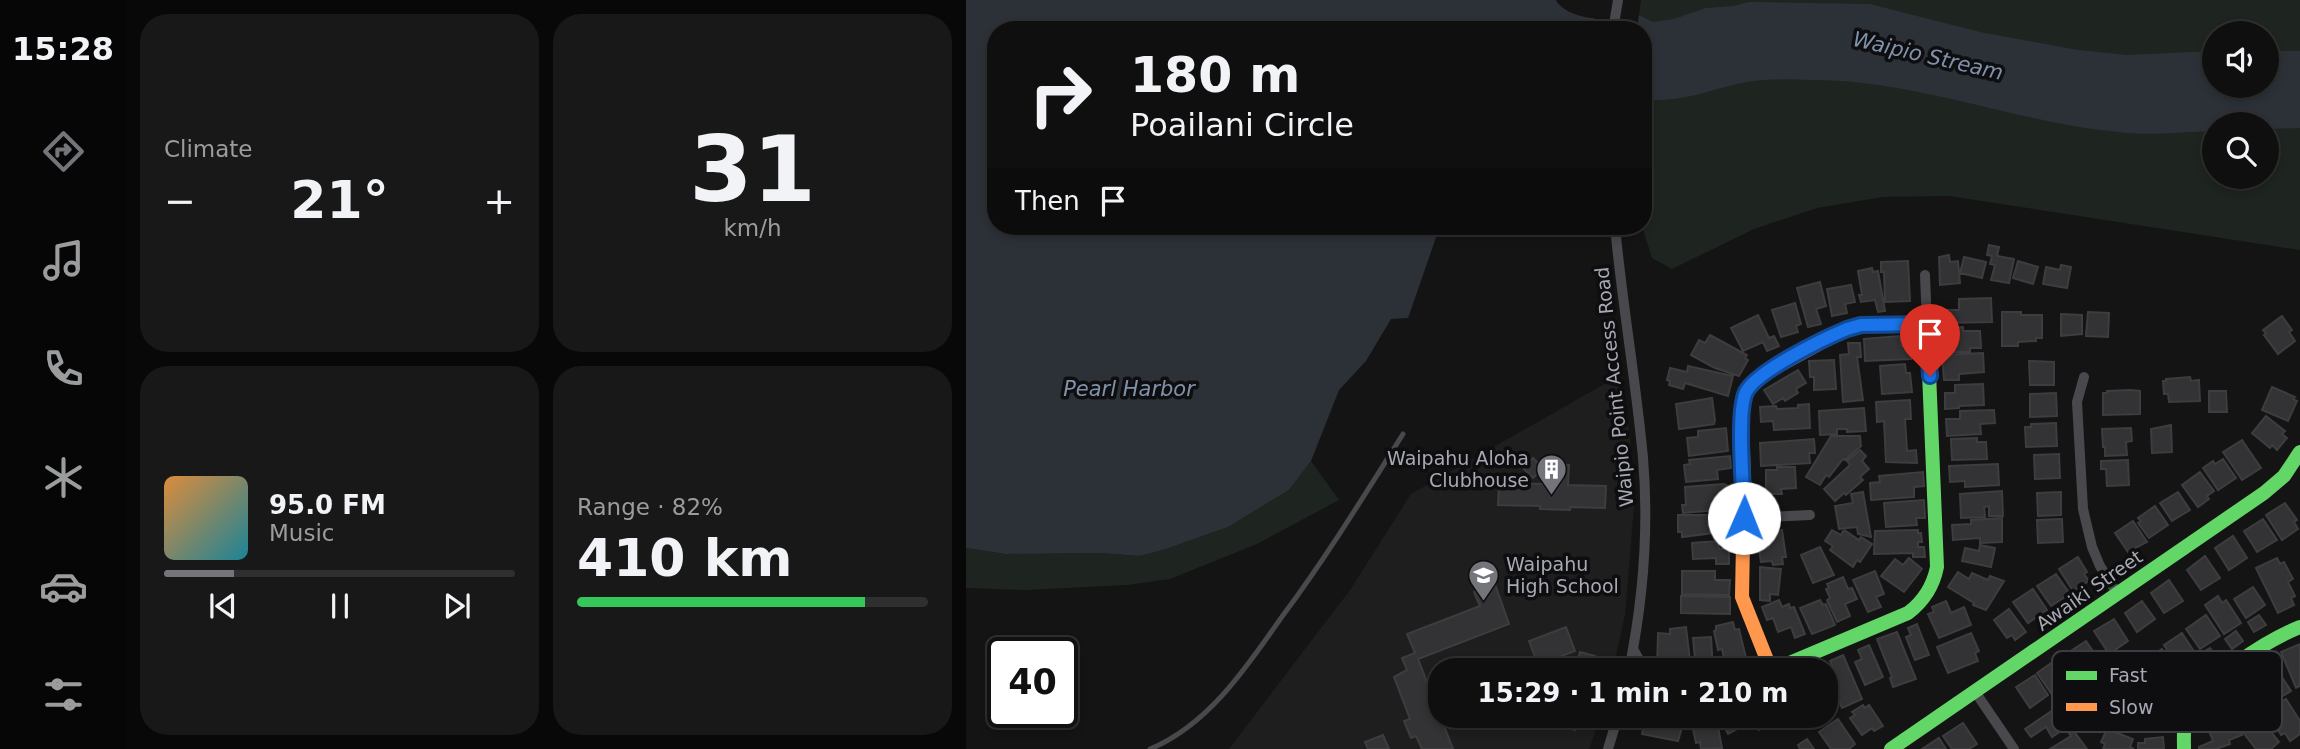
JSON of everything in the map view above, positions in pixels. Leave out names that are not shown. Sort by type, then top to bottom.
[{"type":"street","points":[[1614,21],[1618,0]]},
{"type":"street","name":"Waipio Point Access Road","points":[[1616,235],[1643,460],[1643,575],[1631,658]]},
{"type":"street","points":[[1801,658],[1908,613],[1919,605],[1938,572],[1925,275]]},
{"type":"street","points":[[1767,658],[1742,597],[1742,414],[1745,395],[1750,386],[1765,373],[1847,329],[1861,325],[1927,324]]},
{"type":"street","points":[[2084,377],[2077,402],[2083,509],[2092,547],[2100,566],[2118,593]]},
{"type":"street","name":"Awaiki Street","points":[[1891,749],[2264,493],[2284,476],[2300,452]]},
{"type":"street","points":[[1744,518],[1810,515]]},
{"type":"street","points":[[2257,651],[2300,627]]},
{"type":"street","points":[[1633,649],[1638,658]]},
{"type":"street","points":[[1976,693],[2014,749]]},
{"type":"street","points":[[1608,749],[1615,728]]},
{"type":"lane","points":[[1150,749],[1170,741],[1212,707],[1254,656],[1324,560],[1403,434]]},
{"type":"shaded area","points":[[1641,0],[2300,0],[2300,250],[1949,196],[1883,197],[1817,208],[1754,229],[1672,269],[1652,258],[1645,235],[1652,235],[1652,21],[1638,21]]},
{"type":"shaded area","name":"Waipahu High School","points":[[1620,375],[1630,436],[1634,507],[1625,615],[1616,658],[1428,658],[1428,728],[1597,728],[1589,749],[1229,749],[1350,590],[1411,494]]},
{"type":"shaded area","points":[[1311,461],[1339,500],[1257,544],[1170,579],[1127,585],[1026,590],[966,588],[966,548],[1006,554],[1100,553],[1138,556],[1163,550],[1228,527],[1289,490]]},
{"type":"water","name":"Pearl Harbor","points":[[966,0],[1556,0],[1572,13],[1594,18],[1594,21],[987,21],[987,235],[1437,235],[1408,318],[1391,319],[1366,361],[1339,390],[1311,461],[1289,490],[1228,527],[1139,556],[1100,553],[1006,554],[966,548]]},
{"type":"water","name":"Waipio Stream","points":[[1749,2],[1870,4],[1980,32],[2078,50],[2127,55],[2202,52],[2202,98],[2279,98],[2279,51],[2300,51],[2300,128],[2279,129],[2279,112],[2202,112],[2202,132],[2154,134],[2118,132],[2083,128],[1912,91],[1823,80],[1763,80],[1674,99],[1652,100],[1652,22],[1674,19],[1706,8]]},
{"type":"water","points":[[1639,15],[1651,21],[1638,21]]},
{"type":"building","points":[[1989,245],[1999,247],[1997,256],[2014,259],[2009,283],[1991,280],[1995,265],[1990,264],[1992,256],[1987,255]]},
{"type":"building","points":[[1949,255],[1950,262],[1958,261],[1960,283],[1940,285],[1939,257]]},
{"type":"building","points":[[1964,257],[1986,262],[1982,278],[1960,273]]},
{"type":"building","points":[[1908,261],[1910,301],[1885,302],[1881,262]]},
{"type":"building","points":[[2018,261],[2038,267],[2033,284],[2013,278]]},
{"type":"building","points":[[2061,265],[2071,267],[2067,288],[2043,284],[2046,267],[2060,270]]},
{"type":"building","points":[[1872,268],[1873,272],[1878,271],[1885,311],[1878,312],[1875,300],[1861,302],[1858,271]]},
{"type":"building","points":[[1820,282],[1826,306],[1816,309],[1821,324],[1808,327],[1797,288]]},
{"type":"building","points":[[1851,285],[1855,302],[1845,304],[1847,313],[1832,316],[1827,289]]},
{"type":"building","points":[[1991,298],[1992,322],[1945,323],[1944,310],[1959,310],[1959,299]]},
{"type":"building","points":[[1795,303],[1801,324],[1796,326],[1798,332],[1781,337],[1772,310]]},
{"type":"building","points":[[2002,312],[2042,315],[2042,338],[2018,342],[2018,346],[2002,346]]},
{"type":"building","points":[[2088,312],[2109,313],[2108,337],[2086,336]]},
{"type":"building","points":[[2061,314],[2082,315],[2082,334],[2061,336]]},
{"type":"building","points":[[1758,315],[1769,338],[1774,336],[1779,346],[1767,351],[1763,342],[1743,351],[1731,328]]},
{"type":"building","points":[[2282,316],[2292,330],[2289,332],[2295,341],[2278,354],[2263,330]]},
{"type":"building","points":[[1963,327],[1963,331],[1980,331],[1981,348],[1970,348],[1970,352],[1943,349],[1943,328]]},
{"type":"building","points":[[1710,335],[1747,355],[1745,358],[1748,360],[1739,376],[1715,368],[1691,355],[1699,340],[1705,343]]},
{"type":"building","points":[[1900,336],[1901,346],[1911,346],[1911,359],[1865,361],[1864,339]]},
{"type":"building","points":[[1848,343],[1860,343],[1861,357],[1857,357],[1863,400],[1843,402],[1840,355],[1849,354]]},
{"type":"building","points":[[1983,353],[1984,372],[1959,374],[1959,380],[1944,380],[1942,355]]},
{"type":"building","points":[[1834,360],[1836,389],[1814,390],[1814,377],[1810,377],[1809,361]]},
{"type":"building","points":[[2029,361],[2054,362],[2054,385],[2030,385]]},
{"type":"building","points":[[1905,364],[1906,373],[1910,373],[1912,392],[1882,394],[1880,366]]},
{"type":"building","points":[[1688,366],[1733,376],[1728,396],[1685,383],[1683,389],[1669,385],[1670,381],[1667,380],[1670,368],[1687,372]]},
{"type":"building","points":[[1798,370],[1806,383],[1796,389],[1798,393],[1773,404],[1764,390]]},
{"type":"building","points":[[2190,377],[2191,381],[2199,380],[2200,401],[2169,402],[2168,394],[2164,394],[2163,381]]},
{"type":"building","points":[[1983,384],[1984,405],[1945,409],[1945,393],[1955,393],[1955,385]]},
{"type":"building","points":[[2272,387],[2295,397],[2293,399],[2297,401],[2288,421],[2262,410]]},
{"type":"building","points":[[2140,391],[2140,414],[2103,415],[2103,393]]},
{"type":"building","points":[[2209,391],[2226,391],[2227,412],[2209,412]]},
{"type":"building","points":[[2056,393],[2057,416],[2030,417],[2030,394]]},
{"type":"building","points":[[1712,398],[1714,424],[1679,429],[1676,404]]},
{"type":"building","points":[[1910,400],[1911,419],[1905,419],[1907,451],[1916,450],[1917,463],[1886,462],[1884,421],[1877,422],[1876,402]]},
{"type":"building","points":[[1809,404],[1810,428],[1774,430],[1773,421],[1761,422],[1760,407],[1798,408],[1798,405]]},
{"type":"building","points":[[1864,408],[1866,431],[1847,432],[1847,429],[1837,429],[1837,434],[1820,435],[1819,411]]},
{"type":"building","points":[[1994,410],[1995,423],[1980,424],[1981,434],[1947,436],[1946,419],[1960,419],[1960,411]]},
{"type":"building","points":[[2266,416],[2285,431],[2282,434],[2287,438],[2277,450],[2272,445],[2270,448],[2252,433]]},
{"type":"building","points":[[2056,423],[2057,446],[2026,447],[2025,427],[2031,427],[2031,424]]},
{"type":"building","points":[[2171,425],[2172,452],[2152,453],[2151,429]]},
{"type":"building","points":[[1726,428],[1728,451],[1689,456],[1687,438],[1698,437],[1698,431]]},
{"type":"building","points":[[2131,428],[2132,441],[2126,442],[2127,455],[2105,456],[2102,429]]},
{"type":"building","points":[[1831,436],[1860,436],[1861,446],[1843,459],[1829,477],[1826,475],[1820,485],[1806,477]]},
{"type":"building","points":[[1977,438],[1977,442],[1986,442],[1987,459],[1952,460],[1951,439]]},
{"type":"building","points":[[1814,439],[1815,453],[1809,453],[1810,463],[1761,466],[1760,443]]},
{"type":"building","points":[[2242,440],[2261,468],[2242,480],[2223,452]]},
{"type":"building","points":[[1860,450],[1866,456],[1862,461],[1869,469],[1860,477],[1863,480],[1835,501],[1824,489],[1850,465],[1847,461]]},
{"type":"building","points":[[2059,454],[2060,478],[2035,479],[2034,455]]},
{"type":"building","points":[[1730,456],[1731,468],[1717,470],[1718,479],[1686,482],[1684,465],[1690,464],[1689,460]]},
{"type":"building","points":[[1533,458],[1543,468],[1533,478],[1523,468]]},
{"type":"building","points":[[2223,459],[2236,478],[2218,490],[2203,468],[2213,461],[2215,464]]},
{"type":"building","points":[[2128,460],[2129,485],[2107,486],[2106,469],[2101,469],[2101,461]]},
{"type":"building","name":"Waipahu Aloha Clubhouse","points":[[1544,464],[1569,465],[1568,485],[1606,486],[1605,508],[1570,507],[1570,510],[1498,505],[1499,483],[1543,484]]},
{"type":"building","points":[[1998,464],[1999,485],[1965,487],[1965,481],[1950,482],[1949,466]]},
{"type":"building","points":[[1777,467],[1795,467],[1796,488],[1781,489],[1782,494],[1766,494],[1766,470],[1777,470]]},
{"type":"building","points":[[1923,472],[1924,486],[1914,487],[1914,497],[1871,500],[1870,483],[1880,482],[1879,476]]},
{"type":"building","points":[[2200,472],[2214,491],[2207,496],[2209,499],[2198,507],[2182,485]]},
{"type":"building","points":[[1728,486],[1730,509],[1683,513],[1682,505],[1686,505],[1685,487]]},
{"type":"building","points":[[2002,491],[2003,516],[1989,516],[1989,506],[1984,507],[1985,517],[1961,518],[1960,494]]},
{"type":"building","points":[[1863,492],[1871,537],[1858,534],[1857,527],[1839,529],[1835,506],[1853,503],[1851,494]]},
{"type":"building","points":[[2061,492],[2061,515],[2038,516],[2037,493]]},
{"type":"building","points":[[2178,492],[2190,510],[2172,521],[2160,503]]},
{"type":"building","points":[[1924,500],[1925,518],[1916,518],[1917,525],[1886,527],[1884,503]]},
{"type":"building","points":[[2285,503],[2297,520],[2294,522],[2298,529],[2282,540],[2266,515]]},
{"type":"building","points":[[2155,506],[2168,525],[2149,538],[2138,523],[2141,521],[2138,518]]},
{"type":"building","points":[[1678,515],[1729,515],[1729,531],[1682,537],[1682,532],[1678,532]]},
{"type":"building","points":[[2002,518],[2002,542],[1980,543],[1980,538],[1953,540],[1952,525],[1971,524],[1971,520]]},
{"type":"building","points":[[2062,519],[2063,542],[2038,543],[2037,520]]},
{"type":"building","points":[[2263,519],[2277,540],[2257,552],[2244,531]]},
{"type":"building","points":[[2133,521],[2147,542],[2128,552],[2115,533]]},
{"type":"building","points":[[1782,530],[1786,557],[1782,557],[1783,564],[1761,562],[1759,549],[1769,548],[1767,533]]},
{"type":"building","points":[[1832,530],[1841,535],[1844,530],[1859,540],[1861,537],[1872,544],[1860,562],[1857,560],[1853,567],[1830,550],[1833,546],[1825,541]]},
{"type":"building","points":[[1918,530],[1922,542],[1918,542],[1918,547],[1924,547],[1925,557],[1913,557],[1913,553],[1874,554],[1875,531]]},
{"type":"building","points":[[2233,536],[2247,558],[2229,570],[2215,548]]},
{"type":"building","points":[[1718,541],[1719,549],[1729,548],[1729,564],[1716,564],[1716,558],[1693,559],[1692,543]]},
{"type":"building","points":[[1980,545],[1995,548],[1991,567],[1962,561],[1965,548],[1979,551]]},
{"type":"building","points":[[1820,547],[1834,575],[1813,583],[1801,555]]},
{"type":"building","points":[[2205,556],[2220,578],[2201,590],[2187,570]]},
{"type":"building","points":[[2078,557],[2089,581],[2073,591],[2059,569]]},
{"type":"building","points":[[1909,558],[1922,569],[1904,592],[1881,576],[1895,559],[1903,565]]},
{"type":"building","points":[[2277,558],[2280,564],[2284,562],[2293,579],[2288,582],[2295,596],[2291,598],[2294,605],[2278,613],[2256,568]]},
{"type":"building","points":[[1760,567],[1781,569],[1778,595],[1770,594],[1770,601],[1760,600]]},
{"type":"building","points":[[1682,571],[1715,571],[1715,580],[1730,580],[1729,595],[1682,594]]},
{"type":"building","points":[[1875,571],[1884,594],[1876,597],[1881,607],[1868,612],[1853,580]]},
{"type":"building","points":[[1958,572],[1969,579],[1972,573],[1988,580],[1990,576],[2004,581],[1986,610],[1973,605],[1974,603],[1948,587]]},
{"type":"building","points":[[2056,574],[2070,594],[2051,606],[2037,586]]},
{"type":"building","points":[[1843,577],[1848,589],[1852,588],[1857,599],[1845,604],[1850,616],[1837,622],[1827,600],[1830,598],[1826,589],[1829,588],[1827,584]]},
{"type":"building","points":[[2169,580],[2183,601],[2164,613],[2151,593]]},
{"type":"building","points":[[1495,584],[1509,624],[1418,659],[1428,685],[1428,728],[1445,728],[1453,749],[1422,749],[1416,736],[1411,738],[1404,721],[1410,719],[1394,677],[1407,670],[1402,658],[1415,653],[1407,634],[1480,606],[1474,592]]},
{"type":"building","points":[[2253,587],[2265,605],[2246,618],[2234,599]]},
{"type":"building","points":[[2033,589],[2047,610],[2028,623],[2013,602]]},
{"type":"building","points":[[1681,596],[1730,597],[1730,614],[1681,613]]},
{"type":"building","points":[[2218,596],[2222,603],[2226,600],[2241,623],[2224,634],[2205,605]]},
{"type":"building","points":[[1779,600],[1782,607],[1789,604],[1790,608],[1794,607],[1805,634],[1795,638],[1791,627],[1778,632],[1773,618],[1767,620],[1762,607]]},
{"type":"building","points":[[1820,600],[1823,605],[1826,604],[1835,625],[1812,634],[1800,608]]},
{"type":"building","points":[[1946,601],[1951,613],[1964,607],[1971,625],[1939,638],[1928,614],[1934,612],[1932,607]]},
{"type":"building","points":[[2142,601],[2155,619],[2137,632],[2125,613]]},
{"type":"building","points":[[2009,609],[2026,632],[2015,640],[2012,635],[2007,638],[1994,620]]},
{"type":"building","points":[[2206,615],[2220,636],[2200,649],[2186,629]]},
{"type":"building","points":[[2259,615],[2266,625],[2254,632],[2248,622]]},
{"type":"building","points":[[2114,619],[2128,641],[2113,651],[2107,651],[2094,631]]},
{"type":"building","points":[[1733,622],[1735,630],[1739,629],[1746,658],[1724,658],[1722,649],[1718,650],[1714,631],[1716,626]]},
{"type":"building","points":[[1917,624],[1929,655],[1915,660],[1906,637],[1911,635],[1908,628]]},
{"type":"building","points":[[1566,627],[1575,651],[1556,658],[1535,658],[1529,641]]},
{"type":"building","points":[[1686,627],[1690,658],[1657,658],[1658,633],[1670,634],[1670,629]]},
{"type":"building","points":[[2236,631],[2243,641],[2232,649],[2225,639]]},
{"type":"building","points":[[1897,632],[1916,679],[1893,687],[1892,677],[1877,639]]},
{"type":"building","points":[[1971,633],[1979,651],[1975,653],[1978,661],[1948,673],[1937,647]]},
{"type":"building","points":[[2182,633],[2194,651],[2168,651],[2164,645]]},
{"type":"building","points":[[1711,637],[1712,658],[1695,658],[1693,638]]},
{"type":"building","points":[[2086,641],[2093,651],[2071,651]]},
{"type":"building","points":[[2300,644],[2300,686],[2296,688],[2282,654],[2282,652]]},
{"type":"building","points":[[1869,645],[1883,677],[1865,685],[1855,662],[1862,659],[1858,650]]},
{"type":"building","points":[[1580,652],[1595,656],[1594,658],[1578,658]]},
{"type":"building","points":[[1843,655],[1862,699],[1842,708],[1838,699],[1836,658]]},
{"type":"building","points":[[2052,662],[2052,692],[2051,693],[2037,673]]},
{"type":"building","points":[[2035,675],[2048,695],[2030,708],[2016,687]]},
{"type":"building","points":[[2282,677],[2291,691],[2282,696]]},
{"type":"building","points":[[2286,699],[2300,721],[2300,734],[2290,741],[2285,733],[2281,735],[2279,732],[2282,732],[2282,702]]},
{"type":"building","points":[[1863,705],[1865,708],[1869,705],[1883,726],[1874,731],[1872,728],[1862,735],[1850,718],[1855,715],[1852,712]]},
{"type":"building","points":[[2052,711],[2052,732],[2059,732],[2052,737],[2046,727],[2031,737],[2025,729]]},
{"type":"building","points":[[1838,719],[1855,744],[1849,749],[1831,749],[1819,732],[1825,728],[1838,728]]},
{"type":"building","points":[[1963,723],[1977,744],[1969,749],[1952,749],[1943,736]]},
{"type":"building","points":[[1643,728],[1682,728],[1678,741],[1642,734]]},
{"type":"building","points":[[1693,728],[1718,728],[1722,748],[1701,749],[1700,742],[1696,743]]},
{"type":"building","points":[[1725,728],[1739,728],[1728,734]]},
{"type":"building","points":[[2074,732],[2087,749],[2050,749],[2071,736],[2069,733]]},
{"type":"building","points":[[2106,732],[2115,732],[2133,739],[2130,747],[2134,749],[2103,749],[2105,744],[2101,742]]},
{"type":"building","points":[[2210,732],[2241,732],[2242,735],[2229,740],[2230,744],[2216,749],[2199,749],[2213,741]]},
{"type":"building","points":[[2243,732],[2271,732],[2279,742],[2271,749],[2256,749]]},
{"type":"building","points":[[1383,735],[1389,749],[1368,749],[1365,742]]},
{"type":"building","points":[[2163,737],[2164,749],[2138,749],[2138,743],[2145,743],[2145,739]]},
{"type":"building","points":[[1939,738],[1946,749],[1922,749]]},
{"type":"building","points":[[1807,739],[1814,749],[1800,749],[1798,745]]},
{"type":"traffic: fast","points":[[1801,658],[1908,613],[1927,593],[1937,567],[1927,324],[1861,325],[1833,336]]},
{"type":"traffic: fast","points":[[1891,749],[2264,493],[2284,476],[2300,452]]},
{"type":"traffic: fast","points":[[2255,651],[2300,627]]},
{"type":"traffic: fast","points":[[2184,732],[2184,749]]},
{"type":"traffic: slow","points":[[1766,658],[1742,597],[1742,414],[1745,395],[1750,386],[1765,373],[1833,336]]},
{"type":"place","name":"Waipahu Aloha Clubhouse","points":[[1552,496]]},
{"type":"place","name":"Waipahu High School","points":[[1483,602]]},
{"type":"route","points":[[1744,518],[1743,403],[1750,386],[1757,379],[1831,336],[1861,325],[1927,324],[1930,376]]}]
